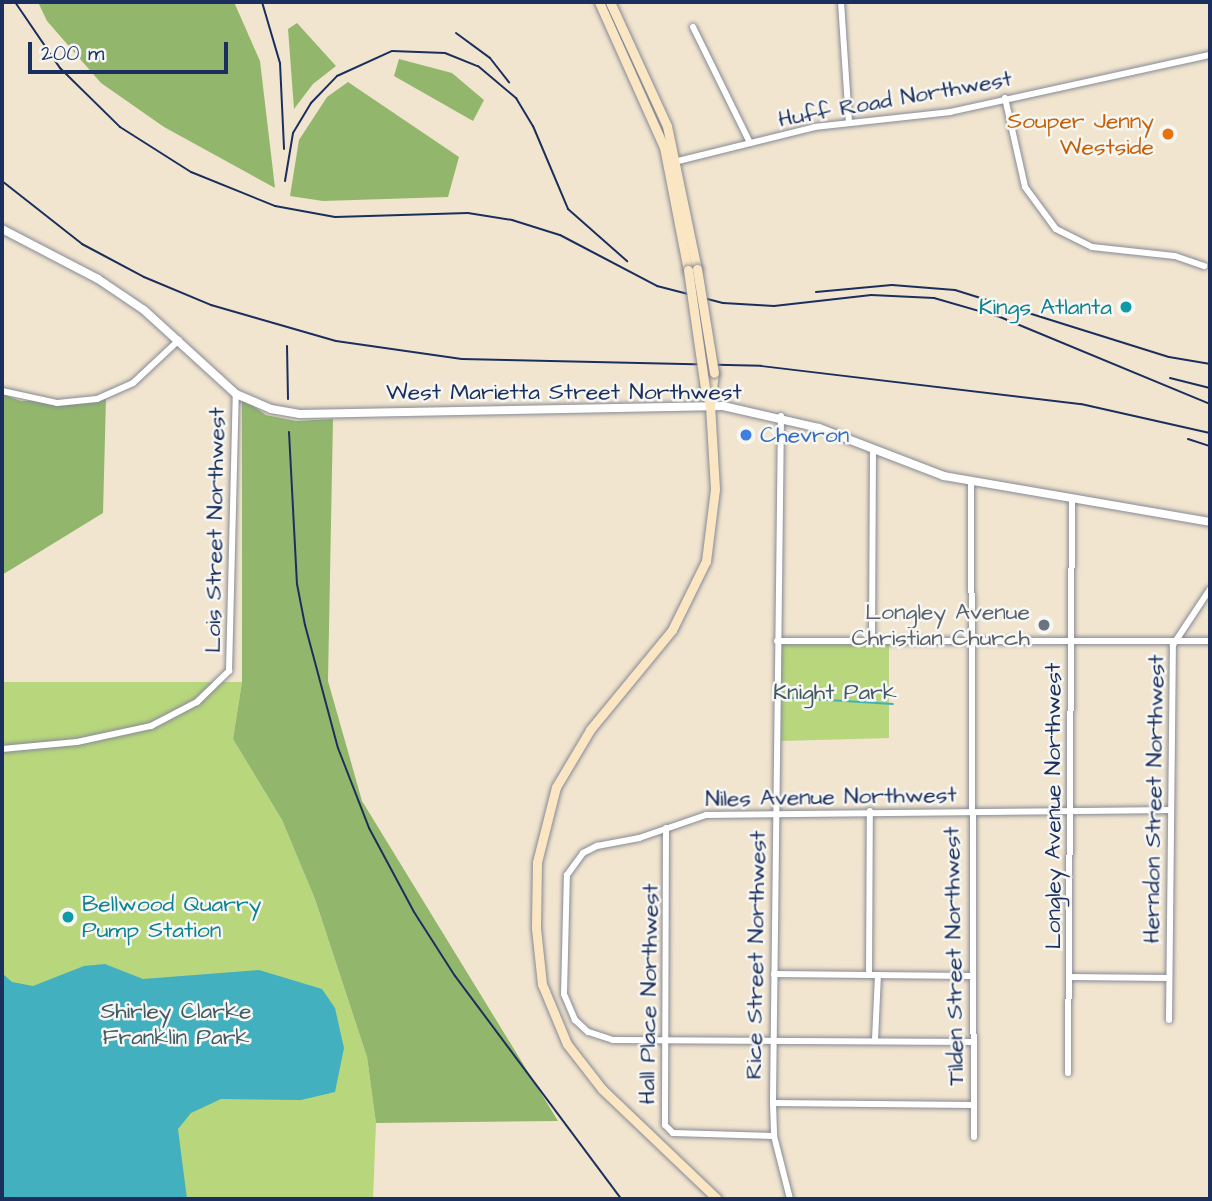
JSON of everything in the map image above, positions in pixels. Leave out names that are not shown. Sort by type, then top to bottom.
[{"type":"main road","points":[[598,2],[649,107],[672,163]]},
{"type":"main road","points":[[610,2],[658,103],[672,163],[693,270],[709,388],[715,489],[706,561],[672,630],[590,730],[556,787],[537,862],[536,929],[542,984],[567,1044],[602,1089],[717,1199]]},
{"type":"street","points":[[841,2],[849,121]]},
{"type":"street","points":[[693,27],[750,144]]},
{"type":"street","name":"Huff Road Northwest","points":[[672,163],[849,121],[938,114],[1210,55]]},
{"type":"street","points":[[1005,98],[1026,187],[1037,209],[1056,229],[1092,247],[1175,256],[1204,266]]},
{"type":"street","name":"West Marietta Street Northwest","points":[[2,229],[98,279],[144,310],[236,394],[271,409],[300,414],[710,405],[781,416],[923,470],[971,481],[1210,522]]},
{"type":"street","points":[[2,391],[57,403],[97,399],[141,378],[179,340]]},
{"type":"street","name":"Lois Street Northwest","points":[[2,749],[77,742],[151,726],[197,702],[229,671],[236,394]]},
{"type":"street","name":"Rice Street Northwest","points":[[781,416],[773,1103],[774,1136],[790,1199]]},
{"type":"street","points":[[872,640],[873,450]]},
{"type":"street","name":"Tilden Street Northwest","points":[[971,481],[970,811],[974,1137]]},
{"type":"street","name":"Longley Avenue Northwest","points":[[1068,1073],[1072,498]]},
{"type":"street","name":"Herndon Street Northwest","points":[[1169,1020],[1176,639],[1210,589]]},
{"type":"street","points":[[777,641],[1210,641]]},
{"type":"street","name":"Niles Avenue Northwest","points":[[974,1042],[605,1038],[575,1020],[564,994],[563,912],[567,875],[583,853],[706,815],[775,812],[1171,810]]},
{"type":"street","points":[[869,975],[870,811]]},
{"type":"street","name":"Hall Place Northwest","points":[[666,828],[665,1125],[673,1133],[774,1136]]},
{"type":"street","points":[[774,974],[971,976]]},
{"type":"street","points":[[875,1040],[878,975]]},
{"type":"street","points":[[1069,977],[1170,978]]},
{"type":"street","points":[[773,1103],[974,1105]]},
{"type":"green space","points":[[38,2],[234,2],[260,61],[275,188],[164,127],[101,83],[47,21]]},
{"type":"green space","points":[[297,23],[336,66],[313,84],[294,109],[288,29]]},
{"type":"green space","points":[[399,59],[452,73],[484,100],[473,121],[394,76]]},
{"type":"green space","points":[[348,82],[459,157],[448,197],[323,201],[290,196],[299,140],[327,97]]},
{"type":"green space","points":[[2,394],[21,401],[106,398],[103,513],[2,575]]},
{"type":"green space","points":[[242,398],[266,415],[296,421],[333,419],[328,681],[362,801],[558,1121],[376,1123],[367,1057],[315,899],[282,820],[233,739],[242,682]]},
{"type":"green space","name":"Knight Park","points":[[781,644],[889,644],[889,738],[781,741]]},
{"type":"green space","name":"Shirley Clarke Franklin Park","points":[[2,682],[242,682],[233,739],[282,820],[315,899],[367,1057],[376,1123],[373,1199],[2,1199]]},
{"type":"water","points":[[105,964],[143,979],[259,970],[322,989],[335,1008],[344,1048],[335,1092],[301,1100],[221,1099],[191,1113],[178,1129],[187,1199],[2,1199],[2,973],[12,982],[33,986],[84,966]]},
{"type":"waterway","points":[[779,697],[893,704]]},
{"type":"railway","points":[[15,2],[60,68],[120,127],[191,172],[275,206],[335,217],[468,213],[512,220],[560,235],[657,286],[723,303],[774,306],[871,295],[934,298],[1000,317],[1210,404]]},
{"type":"railway","points":[[262,2],[280,63],[284,149]]},
{"type":"railway","points":[[456,33],[490,58],[509,82]]},
{"type":"railway","points":[[285,181],[293,133],[311,103],[337,76],[392,51],[445,53],[478,66],[516,98],[533,126],[568,209],[627,261]]},
{"type":"railway","points":[[2,181],[82,244],[144,277],[211,305],[336,341],[462,359],[761,366],[1081,404],[1210,433]]},
{"type":"railway","points":[[816,292],[892,285],[955,290],[1169,357],[1210,364]]},
{"type":"railway","points":[[287,346],[288,399]]},
{"type":"railway","points":[[1170,378],[1210,388]]},
{"type":"railway","points":[[289,432],[297,584],[305,625],[338,748],[369,828],[414,912],[455,976],[621,1199]]},
{"type":"railway","points":[[1188,439],[1210,446]]},
{"type":"place","name":"Souper Jenny Westside","points":[[1168,134]]},
{"type":"place","name":"Kings Atlanta","points":[[1126,307]]},
{"type":"place","name":"Chevron","points":[[746,435]]},
{"type":"place","name":"Longley Avenue Christian Church","points":[[1044,625]]},
{"type":"place","name":"Bellwood Quarry Pump Station","points":[[68,917]]}]
